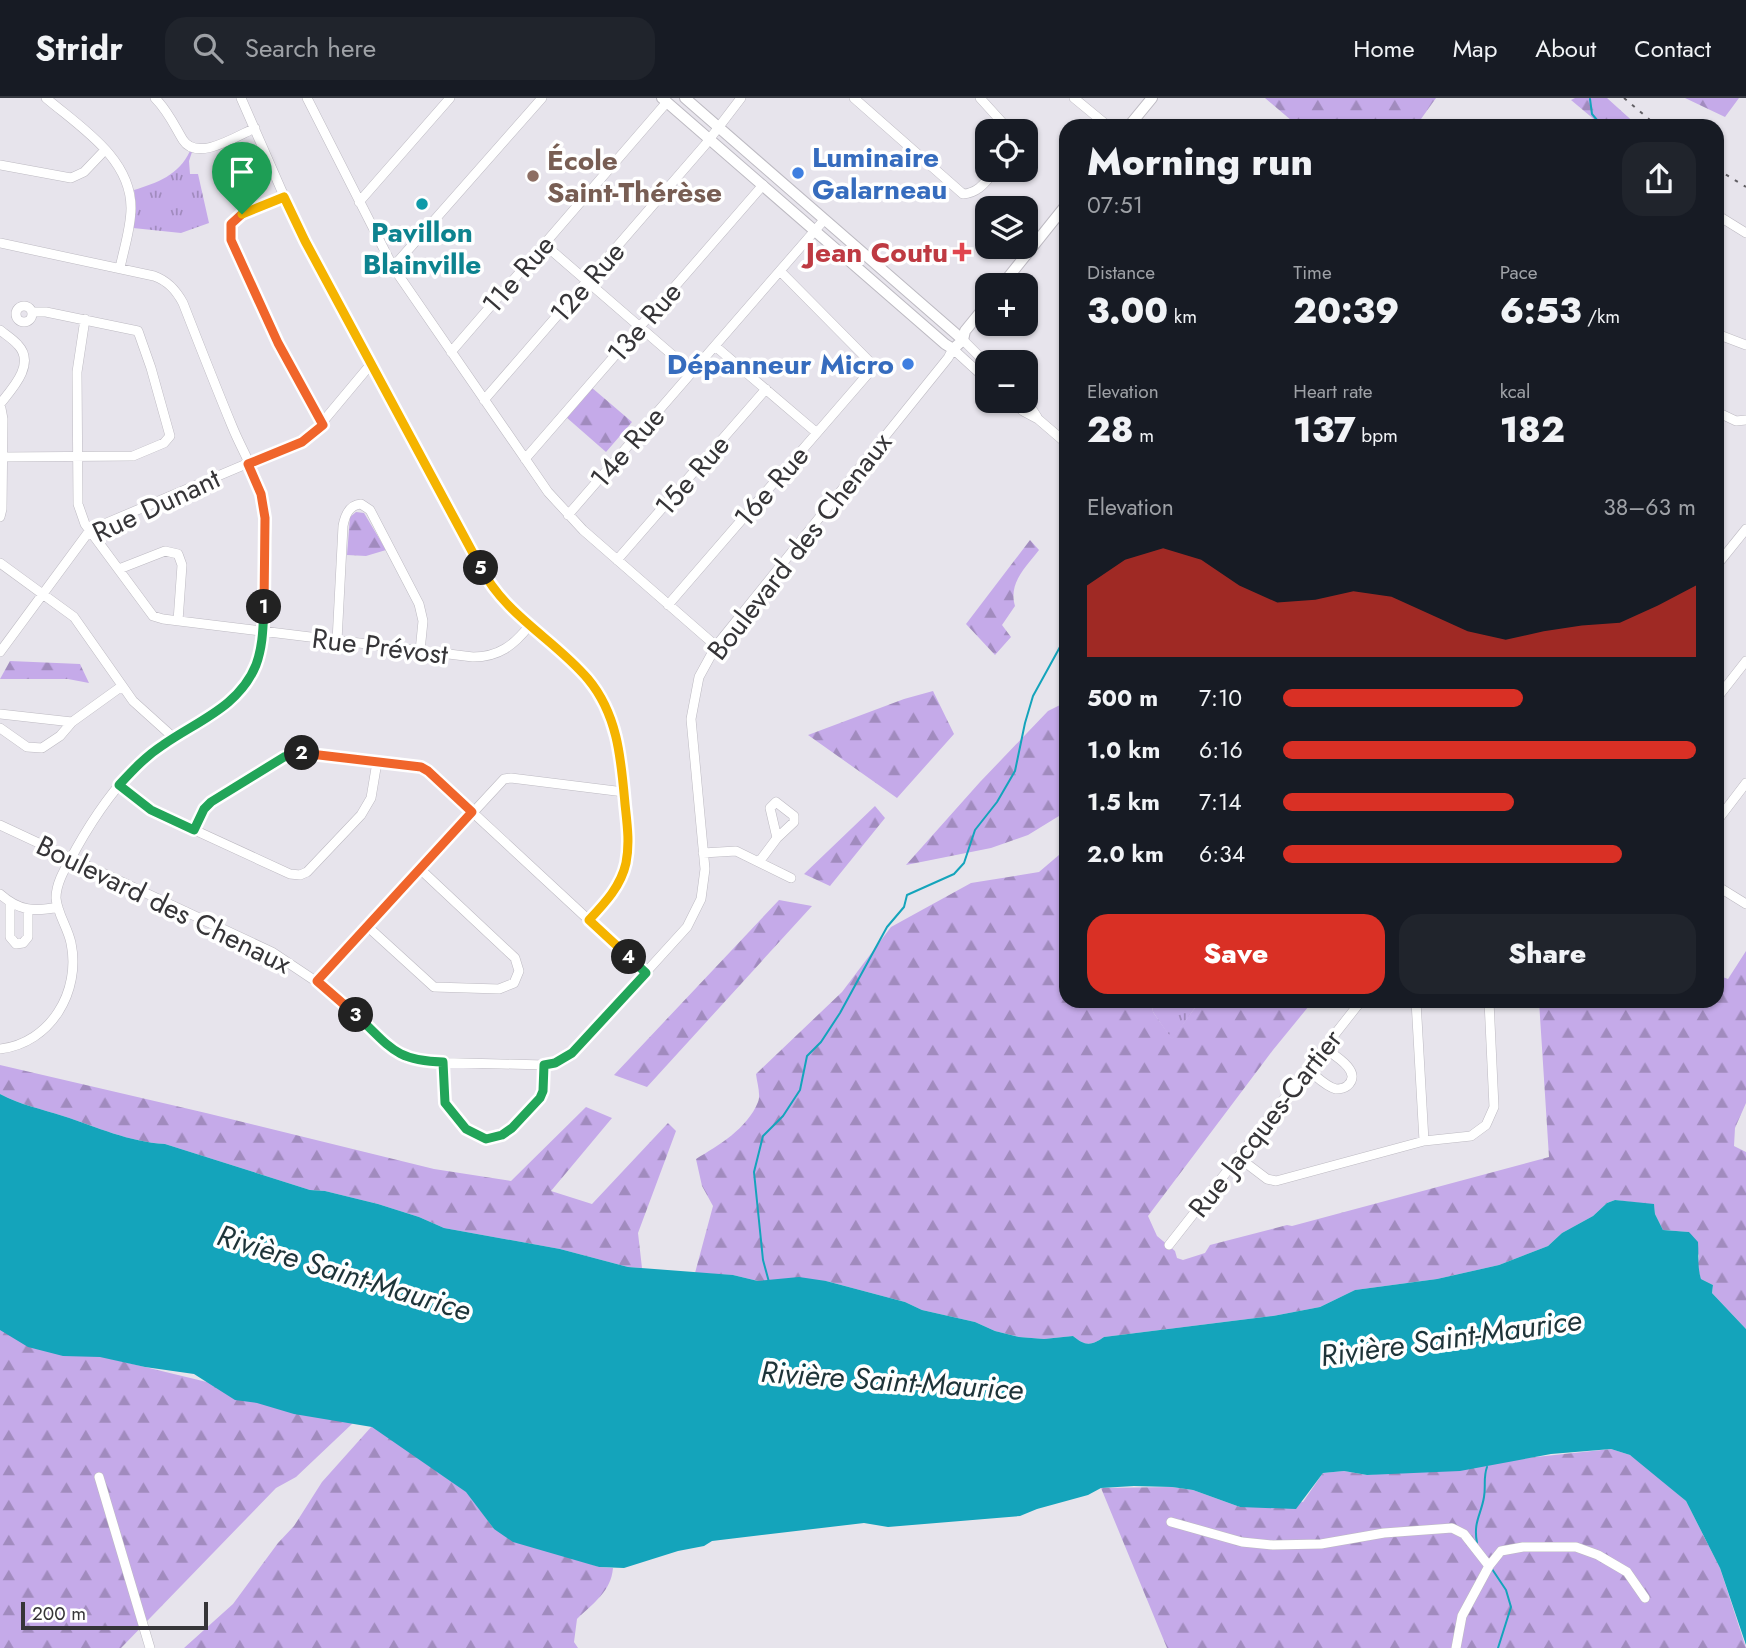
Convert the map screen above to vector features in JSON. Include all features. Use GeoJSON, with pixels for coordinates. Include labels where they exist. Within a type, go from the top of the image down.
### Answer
{"type":"FeatureCollection","features":[{"type":"Feature","properties":{"kind":"main road"},"geometry":{"type":"LineString","coordinates":[[685,98],[962,340]]}},
{"type":"Feature","properties":{"kind":"main road"},"geometry":{"type":"LineString","coordinates":[[1135,119],[1152,98]]}},
{"type":"Feature","properties":{"kind":"main road"},"geometry":{"type":"LineString","coordinates":[[664,100],[953,349]]}},
{"type":"Feature","properties":{"kind":"main road"},"geometry":{"type":"LineString","coordinates":[[1012,273],[1059,214]]}},
{"type":"Feature","properties":{"kind":"main road","name":"Boulevard des Chenaux"},"geometry":{"type":"LineString","coordinates":[[953,349],[975,318]]}},
{"type":"Feature","properties":{"kind":"street"},"geometry":{"type":"LineString","coordinates":[[46,98],[105,150],[123,172],[130,197],[129,224],[120,268]]}},
{"type":"Feature","properties":{"kind":"street"},"geometry":{"type":"LineString","coordinates":[[155,98],[170,116],[184,142],[195,150],[209,148],[255,128]]}},
{"type":"Feature","properties":{"kind":"street"},"geometry":{"type":"LineString","coordinates":[[241,98],[305,241],[489,581],[508,607],[585,676],[604,703],[617,736],[628,837],[626,863],[616,888],[589,920]]}},
{"type":"Feature","properties":{"kind":"street"},"geometry":{"type":"LineString","coordinates":[[307,98],[393,267],[552,497],[617,560],[716,646]]}},
{"type":"Feature","properties":{"kind":"street"},"geometry":{"type":"LineString","coordinates":[[359,202],[450,98]]}},
{"type":"Feature","properties":{"kind":"street"},"geometry":{"type":"LineString","coordinates":[[393,267],[541,98]]}},
{"type":"Feature","properties":{"kind":"street","name":"12e Rue"},"geometry":{"type":"LineString","coordinates":[[484,400],[709,139],[741,98]]}},
{"type":"Feature","properties":{"kind":"street"},"geometry":{"type":"LineString","coordinates":[[854,98],[963,194],[972,193],[985,182]]}},
{"type":"Feature","properties":{"kind":"street"},"geometry":{"type":"LineString","coordinates":[[980,98],[999,119]]}},
{"type":"Feature","properties":{"kind":"street"},"geometry":{"type":"LineString","coordinates":[[1074,98],[1100,119]]}},
{"type":"Feature","properties":{"kind":"street","name":"11e Rue"},"geometry":{"type":"LineString","coordinates":[[451,352],[664,100]]}},
{"type":"Feature","properties":{"kind":"street"},"geometry":{"type":"LineString","coordinates":[[0,165],[71,178],[84,173],[105,150]]}},
{"type":"Feature","properties":{"kind":"street","name":"13e Rue"},"geometry":{"type":"LineString","coordinates":[[525,458],[763,185]]}},
{"type":"Feature","properties":{"kind":"street"},"geometry":{"type":"LineString","coordinates":[[284,197],[236,218],[231,224],[229,234],[262,310],[323,425]]}},
{"type":"Feature","properties":{"kind":"street"},"geometry":{"type":"LineString","coordinates":[[1724,219],[1746,233]]}},
{"type":"Feature","properties":{"kind":"street","name":"14e Rue"},"geometry":{"type":"LineString","coordinates":[[568,515],[824,220]]}},
{"type":"Feature","properties":{"kind":"street"},"geometry":{"type":"LineString","coordinates":[[0,243],[159,277],[177,293],[261,494],[265,518],[263,632],[256,663],[241,691],[223,707],[145,759],[119,785],[94,818],[71,857],[58,889],[58,907],[70,938],[73,957],[72,977],[65,1002],[49,1024],[35,1036],[17,1045],[0,1049]]}},
{"type":"Feature","properties":{"kind":"street"},"geometry":{"type":"LineString","coordinates":[[544,244],[692,372]]}},
{"type":"Feature","properties":{"kind":"street","name":"16e Rue"},"geometry":{"type":"LineString","coordinates":[[668,605],[873,367],[780,271]]}},
{"type":"Feature","properties":{"kind":"street"},"geometry":{"type":"LineString","coordinates":[[3,457],[135,455],[164,443],[170,433],[140,332],[130,327],[45,311],[33,313]]}},
{"type":"Feature","properties":{"kind":"street","name":"Rue Prévost"},"geometry":{"type":"LineString","coordinates":[[85,319],[77,367],[78,504],[83,522],[151,614],[160,619],[465,657],[486,656],[511,645],[529,626]]}},
{"type":"Feature","properties":{"kind":"street"},"geometry":{"type":"LineString","coordinates":[[0,330],[18,345],[24,363],[20,378],[0,404],[3,457],[0,517]]}},
{"type":"Feature","properties":{"kind":"street"},"geometry":{"type":"LineString","coordinates":[[1724,337],[1746,345]]}},
{"type":"Feature","properties":{"kind":"street"},"geometry":{"type":"LineString","coordinates":[[962,340],[975,352]]}},
{"type":"Feature","properties":{"kind":"street"},"geometry":{"type":"LineString","coordinates":[[715,346],[817,433]]}},
{"type":"Feature","properties":{"kind":"street"},"geometry":{"type":"LineString","coordinates":[[953,349],[975,369]]}},
{"type":"Feature","properties":{"kind":"street","name":"Boulevard des Chenaux"},"geometry":{"type":"LineString","coordinates":[[0,825],[249,939],[279,956],[317,981],[400,1055],[414,1060],[443,1062],[555,1063],[572,1053],[679,938],[694,917],[703,889],[703,853],[691,716],[699,677],[716,646],[953,349]]}},
{"type":"Feature","properties":{"kind":"street","name":"Rue Dunant"},"geometry":{"type":"LineString","coordinates":[[0,652],[90,530],[302,442],[323,425],[371,364]]}},
{"type":"Feature","properties":{"kind":"street","name":"15e Rue"},"geometry":{"type":"LineString","coordinates":[[617,560],[766,389]]}},
{"type":"Feature","properties":{"kind":"street"},"geometry":{"type":"LineString","coordinates":[[1027,413],[1059,437]]}},
{"type":"Feature","properties":{"kind":"street"},"geometry":{"type":"LineString","coordinates":[[1034,413],[1038,419]]}},
{"type":"Feature","properties":{"kind":"street"},"geometry":{"type":"LineString","coordinates":[[1724,416],[1735,422],[1746,420]]}},
{"type":"Feature","properties":{"kind":"street"},"geometry":{"type":"LineString","coordinates":[[337,641],[343,526],[347,513],[354,505],[361,504],[370,510],[419,604],[423,621],[420,651]]}},
{"type":"Feature","properties":{"kind":"street"},"geometry":{"type":"LineString","coordinates":[[1724,556],[1746,529]]}},
{"type":"Feature","properties":{"kind":"street"},"geometry":{"type":"LineString","coordinates":[[119,569],[166,551],[178,554],[182,565],[178,621]]}},
{"type":"Feature","properties":{"kind":"street"},"geometry":{"type":"LineString","coordinates":[[0,563],[76,619],[122,687],[144,713],[174,738]]}},
{"type":"Feature","properties":{"kind":"street"},"geometry":{"type":"LineString","coordinates":[[1724,689],[1746,661]]}},
{"type":"Feature","properties":{"kind":"street"},"geometry":{"type":"LineString","coordinates":[[0,728],[27,747],[38,748],[60,736],[72,722],[122,687]]}},
{"type":"Feature","properties":{"kind":"street"},"geometry":{"type":"LineString","coordinates":[[0,714],[72,722]]}},
{"type":"Feature","properties":{"kind":"street"},"geometry":{"type":"LineString","coordinates":[[194,830],[209,804],[288,756],[309,753],[425,769],[646,973]]}},
{"type":"Feature","properties":{"kind":"street"},"geometry":{"type":"LineString","coordinates":[[119,785],[151,810],[290,874],[303,874],[365,810],[373,792],[377,762]]}},
{"type":"Feature","properties":{"kind":"street"},"geometry":{"type":"LineString","coordinates":[[317,981],[506,778],[624,792]]}},
{"type":"Feature","properties":{"kind":"street"},"geometry":{"type":"LineString","coordinates":[[1724,812],[1746,783]]}},
{"type":"Feature","properties":{"kind":"street"},"geometry":{"type":"LineString","coordinates":[[759,862],[777,838]]}},
{"type":"Feature","properties":{"kind":"street"},"geometry":{"type":"LineString","coordinates":[[703,853],[734,850],[791,878]]}},
{"type":"Feature","properties":{"kind":"street"},"geometry":{"type":"LineString","coordinates":[[367,926],[434,986],[499,989],[514,983],[519,971],[515,958],[420,869]]}},
{"type":"Feature","properties":{"kind":"street"},"geometry":{"type":"LineString","coordinates":[[1724,890],[1746,904]]}},
{"type":"Feature","properties":{"kind":"street"},"geometry":{"type":"LineString","coordinates":[[0,894],[10,903],[28,911],[58,907]]}},
{"type":"Feature","properties":{"kind":"street"},"geometry":{"type":"LineString","coordinates":[[10,903],[11,938],[16,944],[23,943],[27,938],[28,911]]}},
{"type":"Feature","properties":{"kind":"street","name":"Rue Jacques-Cartier"},"geometry":{"type":"LineString","coordinates":[[1168,1245],[1355,1008]]}},
{"type":"Feature","properties":{"kind":"street"},"geometry":{"type":"LineString","coordinates":[[1416,1008],[1424,1141]]}},
{"type":"Feature","properties":{"kind":"street"},"geometry":{"type":"LineString","coordinates":[[1238,1157],[1268,1179],[1278,1180],[1424,1141],[1471,1136],[1480,1131],[1490,1118],[1494,1096],[1489,1008]]}},
{"type":"Feature","properties":{"kind":"street"},"geometry":{"type":"LineString","coordinates":[[1307,1069],[1334,1088],[1341,1089],[1349,1084],[1352,1076],[1349,1068],[1324,1048]]}},
{"type":"Feature","properties":{"kind":"street"},"geometry":{"type":"LineString","coordinates":[[443,1062],[445,1103],[466,1129],[486,1139],[502,1135],[512,1128],[540,1098],[543,1091],[544,1065]]}},
{"type":"Feature","properties":{"kind":"street"},"geometry":{"type":"LineString","coordinates":[[99,1477],[150,1648]]}},
{"type":"Feature","properties":{"kind":"street"},"geometry":{"type":"LineString","coordinates":[[1171,1522],[1242,1542],[1273,1545],[1321,1544],[1384,1533],[1452,1528],[1464,1534],[1489,1566]]}},
{"type":"Feature","properties":{"kind":"street"},"geometry":{"type":"LineString","coordinates":[[1456,1648],[1462,1616],[1489,1566],[1501,1551],[1523,1547],[1576,1547],[1598,1555],[1626,1572],[1645,1598]]}},
{"type":"Feature","properties":{"kind":"green space"},"geometry":{"type":"Polygon","coordinates":[[[1265,98],[1436,98],[1421,119],[1290,119],[1265,98]]]}},
{"type":"Feature","properties":{"kind":"green space"},"geometry":{"type":"Polygon","coordinates":[[[1607,98],[1630,119],[1594,119],[1571,100],[1607,98]]]}},
{"type":"Feature","properties":{"kind":"green space"},"geometry":{"type":"Polygon","coordinates":[[[1685,98],[1739,98],[1725,117],[1685,98]]]}},
{"type":"Feature","properties":{"kind":"green space"},"geometry":{"type":"Polygon","coordinates":[[[190,151],[190,174],[198,174],[209,223],[181,233],[133,228],[136,207],[134,190],[174,172],[190,151]]]}},
{"type":"Feature","properties":{"kind":"green space"},"geometry":{"type":"Polygon","coordinates":[[[591,387],[632,422],[606,452],[566,417],[591,387]]]}},
{"type":"Feature","properties":{"kind":"green space"},"geometry":{"type":"Polygon","coordinates":[[[356,512],[364,513],[386,550],[366,556],[347,555],[350,517],[356,512]]]}},
{"type":"Feature","properties":{"kind":"green space"},"geometry":{"type":"Polygon","coordinates":[[[1030,540],[1039,550],[1016,583],[1013,598],[1015,606],[1002,625],[1011,637],[995,655],[966,624],[1030,540]]]}},
{"type":"Feature","properties":{"kind":"green space"},"geometry":{"type":"Polygon","coordinates":[[[10,661],[80,664],[89,683],[68,679],[0,679],[10,661]]]}},
{"type":"Feature","properties":{"kind":"green space"},"geometry":{"type":"Polygon","coordinates":[[[933,691],[954,734],[897,798],[808,735],[904,699],[933,691]]]}},
{"type":"Feature","properties":{"kind":"green space"},"geometry":{"type":"Polygon","coordinates":[[[1059,706],[1059,816],[1028,835],[991,848],[906,865],[980,782],[1048,711],[1059,706]]]}},
{"type":"Feature","properties":{"kind":"green space"},"geometry":{"type":"Polygon","coordinates":[[[875,806],[885,818],[830,886],[804,874],[875,806]]]}},
{"type":"Feature","properties":{"kind":"green space"},"geometry":{"type":"Polygon","coordinates":[[[1059,855],[1059,1008],[1153,1008],[1172,1039],[1195,1008],[1307,1008],[1148,1216],[1157,1236],[1175,1251],[1177,1258],[1183,1260],[1205,1253],[1210,1245],[1287,1225],[1292,1226],[1549,1157],[1539,1008],[1724,1008],[1724,978],[1728,979],[1746,951],[1746,1103],[1735,1128],[1734,1146],[1746,1152],[1746,1329],[1712,1293],[1713,1285],[1701,1279],[1697,1266],[1699,1256],[1689,1232],[1663,1230],[1655,1214],[1654,1205],[1615,1200],[1562,1233],[1548,1246],[1499,1265],[1437,1279],[1355,1290],[1320,1307],[1273,1316],[1104,1337],[1088,1344],[1073,1336],[1044,1339],[1019,1337],[975,1322],[922,1310],[905,1302],[826,1281],[758,1281],[733,1275],[695,1273],[713,1206],[702,1186],[696,1159],[732,1135],[753,1112],[759,1096],[756,1074],[842,992],[891,927],[971,883],[1039,872],[1059,855]]]}},
{"type":"Feature","properties":{"kind":"green space"},"geometry":{"type":"Polygon","coordinates":[[[779,900],[812,906],[647,1087],[614,1075],[779,900]]]}},
{"type":"Feature","properties":{"kind":"green space"},"geometry":{"type":"Polygon","coordinates":[[[1153,1008],[1195,1008],[1172,1040],[1153,1008]]]}},
{"type":"Feature","properties":{"kind":"green space"},"geometry":{"type":"Polygon","coordinates":[[[0,1065],[434,1169],[511,1181],[586,1107],[612,1118],[551,1191],[592,1204],[668,1123],[676,1131],[638,1233],[642,1268],[628,1267],[560,1249],[444,1228],[378,1204],[310,1190],[165,1144],[113,1133],[0,1094],[0,1065]]]}},
{"type":"Feature","properties":{"kind":"green space"},"geometry":{"type":"Polygon","coordinates":[[[0,1319],[75,1350],[248,1392],[353,1423],[296,1477],[276,1488],[121,1648],[0,1648],[0,1319]]]}},
{"type":"Feature","properties":{"kind":"green space"},"geometry":{"type":"Polygon","coordinates":[[[372,1426],[467,1492],[494,1529],[599,1567],[613,1568],[605,1590],[577,1619],[574,1642],[578,1648],[184,1648],[233,1604],[278,1543],[294,1526],[322,1482],[372,1426]]]}},
{"type":"Feature","properties":{"kind":"green space"},"geometry":{"type":"Polygon","coordinates":[[[1611,1449],[1630,1455],[1642,1463],[1686,1501],[1720,1568],[1746,1648],[1167,1648],[1101,1488],[1172,1487],[1193,1490],[1240,1507],[1303,1502],[1323,1473],[1344,1471],[1367,1475],[1611,1449]]]}},
{"type":"Feature","properties":{"kind":"water","name":"Rivière Saint-Maurice"},"geometry":{"type":"Polygon","coordinates":[[[0,1094],[113,1133],[165,1144],[310,1190],[378,1204],[444,1228],[560,1249],[628,1267],[733,1275],[758,1281],[799,1277],[826,1281],[905,1302],[922,1310],[975,1322],[1019,1337],[1044,1339],[1073,1336],[1088,1344],[1104,1337],[1273,1316],[1320,1307],[1355,1290],[1437,1279],[1499,1265],[1548,1246],[1562,1233],[1593,1216],[1607,1203],[1615,1200],[1654,1204],[1655,1214],[1663,1230],[1689,1232],[1698,1242],[1701,1279],[1713,1285],[1712,1293],[1746,1329],[1746,1645],[1720,1568],[1686,1501],[1630,1455],[1611,1449],[1551,1454],[1460,1471],[1367,1475],[1344,1471],[1323,1473],[1296,1509],[1240,1507],[1193,1490],[1172,1487],[1101,1488],[1088,1495],[1020,1516],[888,1527],[864,1523],[712,1541],[704,1546],[624,1568],[599,1567],[513,1542],[494,1529],[466,1492],[372,1427],[294,1414],[257,1403],[235,1400],[194,1374],[100,1357],[63,1356],[28,1347],[0,1330],[0,1094]]]}},
{"type":"Feature","properties":{"kind":"waterway"},"geometry":{"type":"LineString","coordinates":[[1590,99],[1592,114],[1596,119]]}},
{"type":"Feature","properties":{"kind":"waterway"},"geometry":{"type":"LineString","coordinates":[[769,1282],[763,1260],[754,1172],[763,1136],[783,1116],[800,1090],[807,1056],[821,1042],[840,1013],[887,927],[904,907],[907,895],[954,874],[964,863],[975,830],[997,802],[1015,771],[1033,696],[1059,649]]}},
{"type":"Feature","properties":{"kind":"waterway"},"geometry":{"type":"LineString","coordinates":[[1477,1543],[1477,1524],[1484,1497],[1487,1467]]}},
{"type":"Feature","properties":{"kind":"waterway"},"geometry":{"type":"LineString","coordinates":[[1492,1569],[1506,1590],[1511,1607],[1498,1648]]}},
{"type":"Feature","properties":{"kind":"railway"},"geometry":{"type":"LineString","coordinates":[[1624,98],[1649,119]]}},
{"type":"Feature","properties":{"kind":"railway"},"geometry":{"type":"LineString","coordinates":[[1724,173],[1746,187]]}},
{"type":"Feature","properties":{"kind":"place","name":"Luminaire Galarneau"},"geometry":{"type":"Point","coordinates":[798,173]}},
{"type":"Feature","properties":{"kind":"place","name":"École Saint-Thérèse"},"geometry":{"type":"Point","coordinates":[533,176]}},
{"type":"Feature","properties":{"kind":"place","name":"Pavillon Blainville"},"geometry":{"type":"Point","coordinates":[422,204]}},
{"type":"Feature","properties":{"kind":"place","name":"Jean Coutu"},"geometry":{"type":"Point","coordinates":[962,252]}},
{"type":"Feature","properties":{"kind":"place","name":"Dépanneur Micro"},"geometry":{"type":"Point","coordinates":[908,364]}},
{"type":"Feature","properties":{"kind":"route"},"geometry":{"type":"LineString","coordinates":[[284,197],[305,241],[489,581],[508,607],[585,676],[604,703],[617,736],[628,837],[626,863],[616,888],[589,920],[646,973],[572,1053],[555,1063],[544,1065],[543,1091],[540,1098],[516,1125],[502,1135],[492,1138],[479,1137],[469,1131],[445,1103],[443,1062],[426,1062],[400,1055],[317,981],[472,812],[421,767],[309,753],[284,757],[211,802],[204,809],[194,830],[151,810],[119,785],[152,752],[230,702],[241,691],[252,673],[262,642],[266,537],[262,499],[248,464],[302,442],[323,425],[278,343],[231,240],[231,224],[242,214],[284,197]]}}]}
